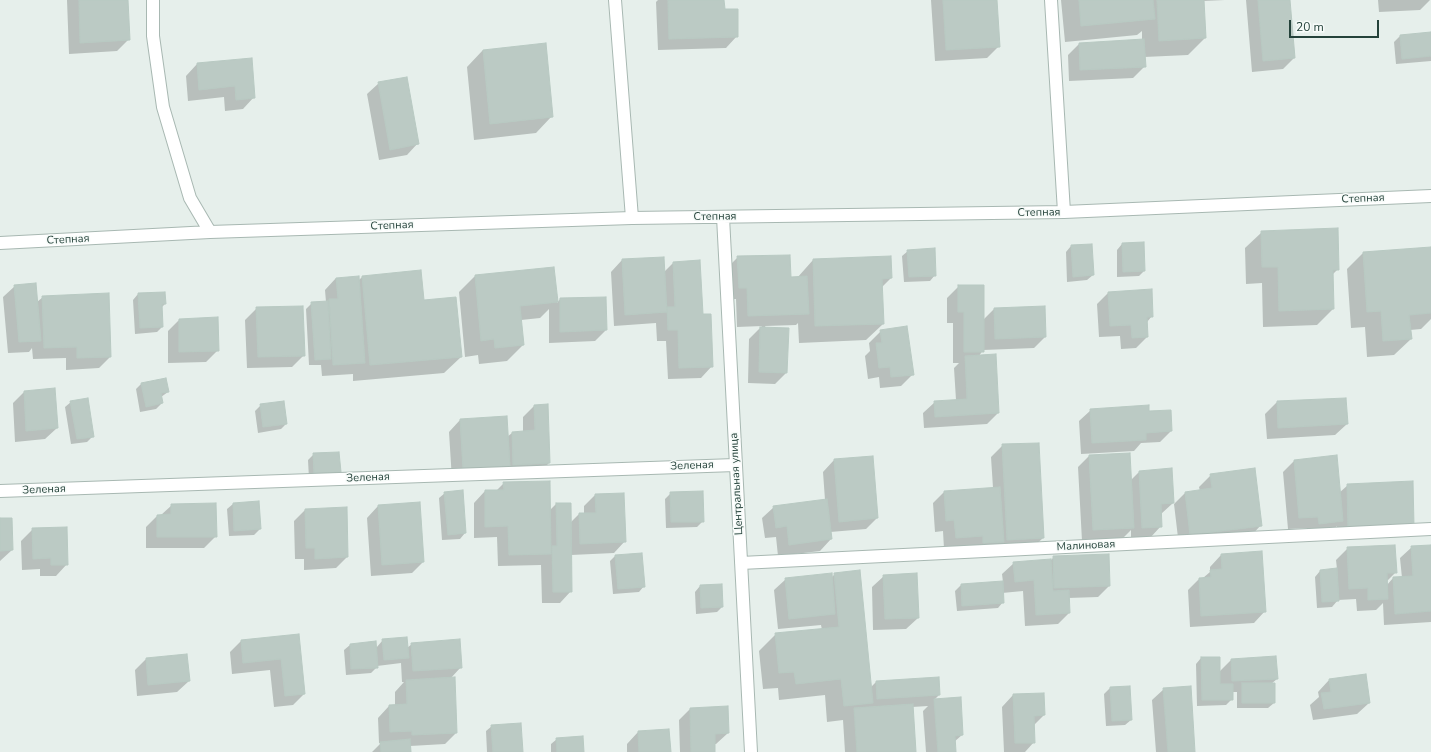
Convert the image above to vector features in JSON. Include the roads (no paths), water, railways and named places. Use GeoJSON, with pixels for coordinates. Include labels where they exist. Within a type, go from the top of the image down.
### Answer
{"type":"FeatureCollection","features":[{"type":"Feature","properties":{"kind":"street"},"geometry":{"type":"LineString","coordinates":[[153,0],[153,36],[163,107],[190,198],[210,232]]}},
{"type":"Feature","properties":{"kind":"street"},"geometry":{"type":"LineString","coordinates":[[615,0],[632,218]]}},
{"type":"Feature","properties":{"kind":"street"},"geometry":{"type":"LineString","coordinates":[[1051,0],[1064,212]]}},
{"type":"Feature","properties":{"kind":"street","name":"Степная"},"geometry":{"type":"LineString","coordinates":[[0,243],[210,232],[632,218],[1064,212],[1431,196]]}},
{"type":"Feature","properties":{"kind":"street","name":"Центральная улица"},"geometry":{"type":"LineString","coordinates":[[723,217],[751,752]]}},
{"type":"Feature","properties":{"kind":"street","name":"Зеленая"},"geometry":{"type":"LineString","coordinates":[[0,491],[736,465]]}},
{"type":"Feature","properties":{"kind":"street","name":"Малиновая"},"geometry":{"type":"LineString","coordinates":[[741,563],[1431,528]]}}]}
